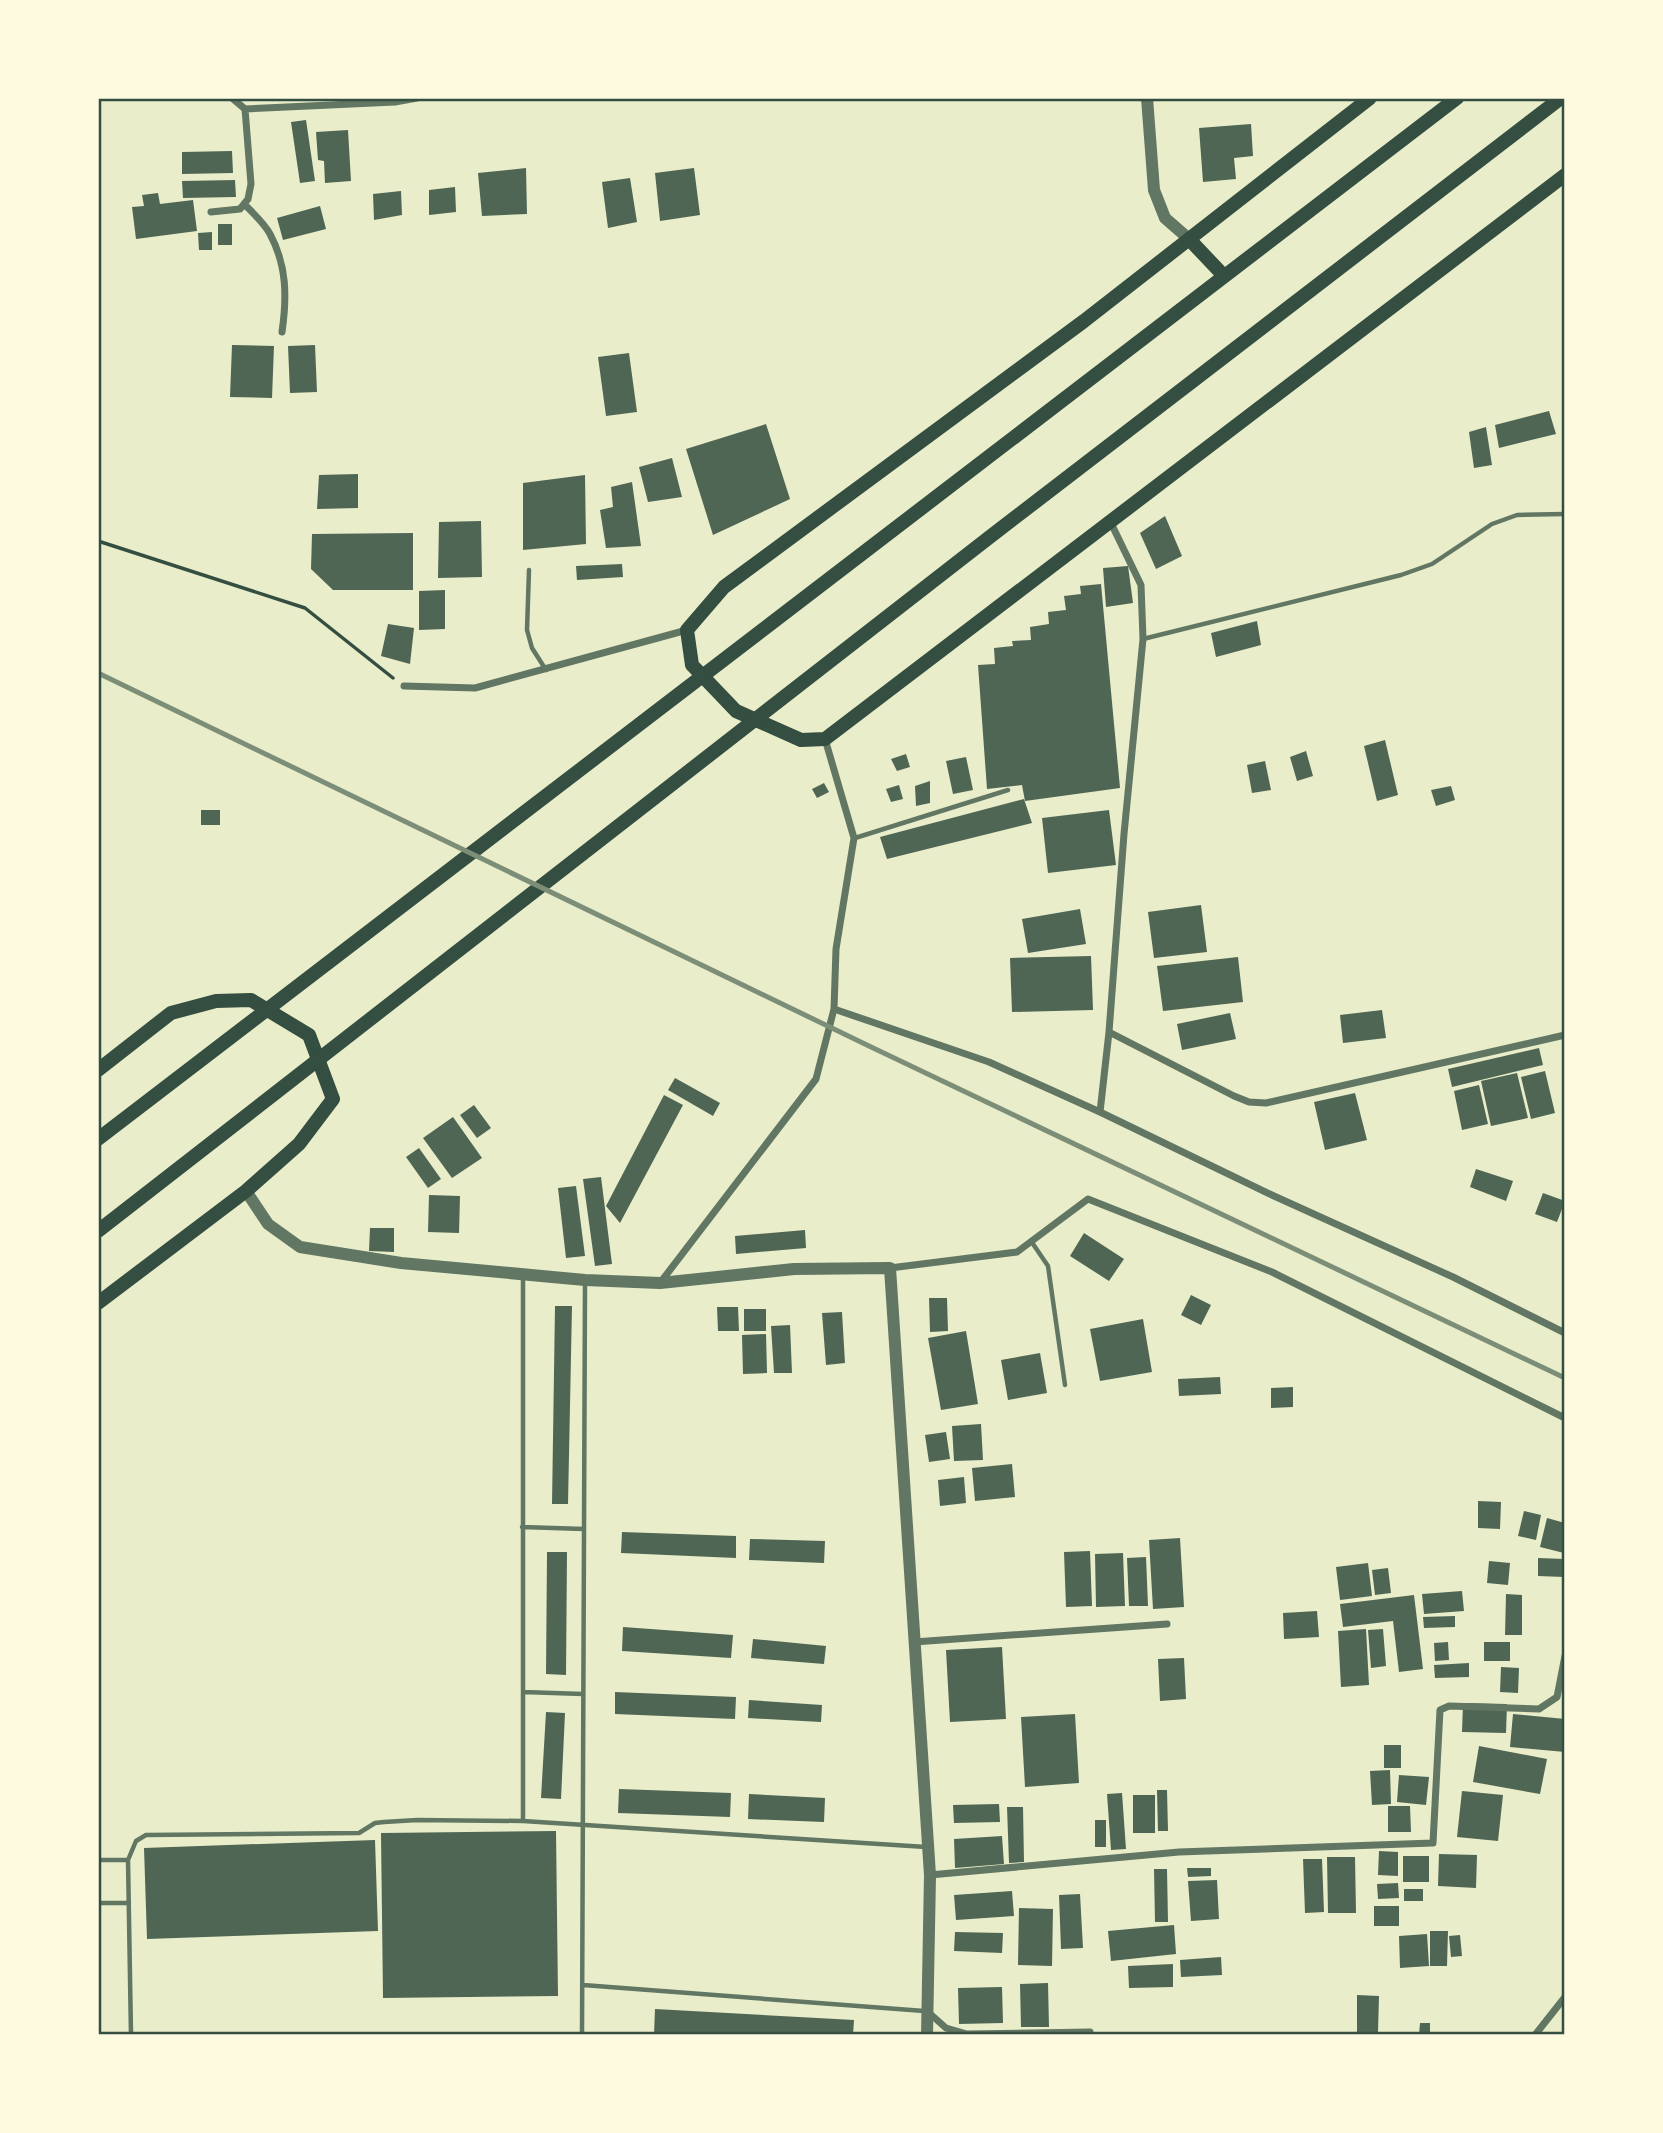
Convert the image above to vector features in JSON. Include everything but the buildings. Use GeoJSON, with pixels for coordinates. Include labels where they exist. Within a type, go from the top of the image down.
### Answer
{"type":"FeatureCollection","features":[{"type":"Feature","properties":{"kind":"main road"},"geometry":{"type":"LineString","coordinates":[[1370,98],[1084,321],[724,587],[687,631],[692,665],[736,711],[801,740],[825,739],[1565,175]]}},
{"type":"Feature","properties":{"kind":"main road"},"geometry":{"type":"LineString","coordinates":[[98,1139],[1457,98]]}},
{"type":"Feature","properties":{"kind":"main road"},"geometry":{"type":"LineString","coordinates":[[98,1231],[991,536],[1561,98]]}},
{"type":"Feature","properties":{"kind":"main road"},"geometry":{"type":"LineString","coordinates":[[1189,239],[1224,276]]}},
{"type":"Feature","properties":{"kind":"main road"},"geometry":{"type":"LineString","coordinates":[[98,1070],[171,1013],[216,1001],[251,1000],[309,1035],[333,1099],[299,1144],[246,1191],[98,1303]]}},
{"type":"Feature","properties":{"kind":"street"},"geometry":{"type":"LineString","coordinates":[[232,98],[245,109],[395,102],[417,98]]}},
{"type":"Feature","properties":{"kind":"street"},"geometry":{"type":"LineString","coordinates":[[1147,98],[1154,190],[1165,218],[1189,239]]}},
{"type":"Feature","properties":{"kind":"street"},"geometry":{"type":"LineString","coordinates":[[211,212],[240,209],[248,199],[251,184],[245,109]]}},
{"type":"Feature","properties":{"kind":"street"},"geometry":{"type":"LineString","coordinates":[[244,204],[269,232],[285,276],[286,302],[282,332]]}},
{"type":"Feature","properties":{"kind":"street"},"geometry":{"type":"LineString","coordinates":[[1100,1112],[1143,639],[1141,584],[1110,520]]}},
{"type":"Feature","properties":{"kind":"street"},"geometry":{"type":"LineString","coordinates":[[404,686],[475,688],[687,631]]}},
{"type":"Feature","properties":{"kind":"street"},"geometry":{"type":"LineString","coordinates":[[660,1283],[816,1079],[834,1009],[836,949],[854,838],[825,739]]}},
{"type":"Feature","properties":{"kind":"street"},"geometry":{"type":"LineString","coordinates":[[834,1009],[989,1062],[1453,1277],[1565,1334]]}},
{"type":"Feature","properties":{"kind":"street"},"geometry":{"type":"LineString","coordinates":[[1108,1032],[1234,1096],[1249,1102],[1266,1103],[1565,1035]]}},
{"type":"Feature","properties":{"kind":"street"},"geometry":{"type":"LineString","coordinates":[[246,1191],[268,1224],[300,1247],[401,1263],[585,1280],[660,1283],[794,1269],[890,1268],[1017,1252],[1088,1199],[1272,1272],[1565,1419]]}},
{"type":"Feature","properties":{"kind":"street"},"geometry":{"type":"LineString","coordinates":[[890,1268],[930,1875],[927,2035]]}},
{"type":"Feature","properties":{"kind":"street"},"geometry":{"type":"LineString","coordinates":[[913,1642],[1167,1624]]}},
{"type":"Feature","properties":{"kind":"street"},"geometry":{"type":"LineString","coordinates":[[930,1875],[1179,1853],[1433,1843],[1440,1710],[1449,1706],[1539,1709],[1557,1697],[1565,1656]]}},
{"type":"Feature","properties":{"kind":"street"},"geometry":{"type":"LineString","coordinates":[[1535,2035],[1565,1997]]}},
{"type":"Feature","properties":{"kind":"street"},"geometry":{"type":"LineString","coordinates":[[928,2012],[946,2028],[967,2034],[1090,2032]]}},
{"type":"Feature","properties":{"kind":"lane"},"geometry":{"type":"LineString","coordinates":[[1143,639],[1401,575],[1432,564],[1492,524],[1517,515],[1565,514]]}},
{"type":"Feature","properties":{"kind":"lane"},"geometry":{"type":"LineString","coordinates":[[528,570],[527,630],[532,648],[547,670]]}},
{"type":"Feature","properties":{"kind":"lane"},"geometry":{"type":"LineString","coordinates":[[854,838],[1008,790]]}},
{"type":"Feature","properties":{"kind":"lane"},"geometry":{"type":"LineString","coordinates":[[1031,1241],[1048,1266],[1065,1385]]}},
{"type":"Feature","properties":{"kind":"lane"},"geometry":{"type":"LineString","coordinates":[[523,1274],[523,1821]]}},
{"type":"Feature","properties":{"kind":"lane"},"geometry":{"type":"LineString","coordinates":[[582,2035],[585,1280]]}},
{"type":"Feature","properties":{"kind":"lane"},"geometry":{"type":"LineString","coordinates":[[522,1527],[583,1528]]}},
{"type":"Feature","properties":{"kind":"lane"},"geometry":{"type":"LineString","coordinates":[[523,1692],[583,1694]]}},
{"type":"Feature","properties":{"kind":"lane"},"geometry":{"type":"LineString","coordinates":[[131,2035],[128,1860],[136,1841],[146,1835],[359,1833],[383,1822],[523,1821],[928,1847]]}},
{"type":"Feature","properties":{"kind":"lane"},"geometry":{"type":"LineString","coordinates":[[98,1860],[128,1860]]}},
{"type":"Feature","properties":{"kind":"lane"},"geometry":{"type":"LineString","coordinates":[[98,1903],[129,1903]]}},
{"type":"Feature","properties":{"kind":"lane"},"geometry":{"type":"LineString","coordinates":[[583,1985],[928,2012]]}},
{"type":"Feature","properties":{"kind":"path"},"geometry":{"type":"LineString","coordinates":[[98,541],[305,608],[404,686]]}},
{"type":"Feature","properties":{"kind":"railway"},"geometry":{"type":"LineString","coordinates":[[98,673],[869,1046],[1565,1378]]}}]}
